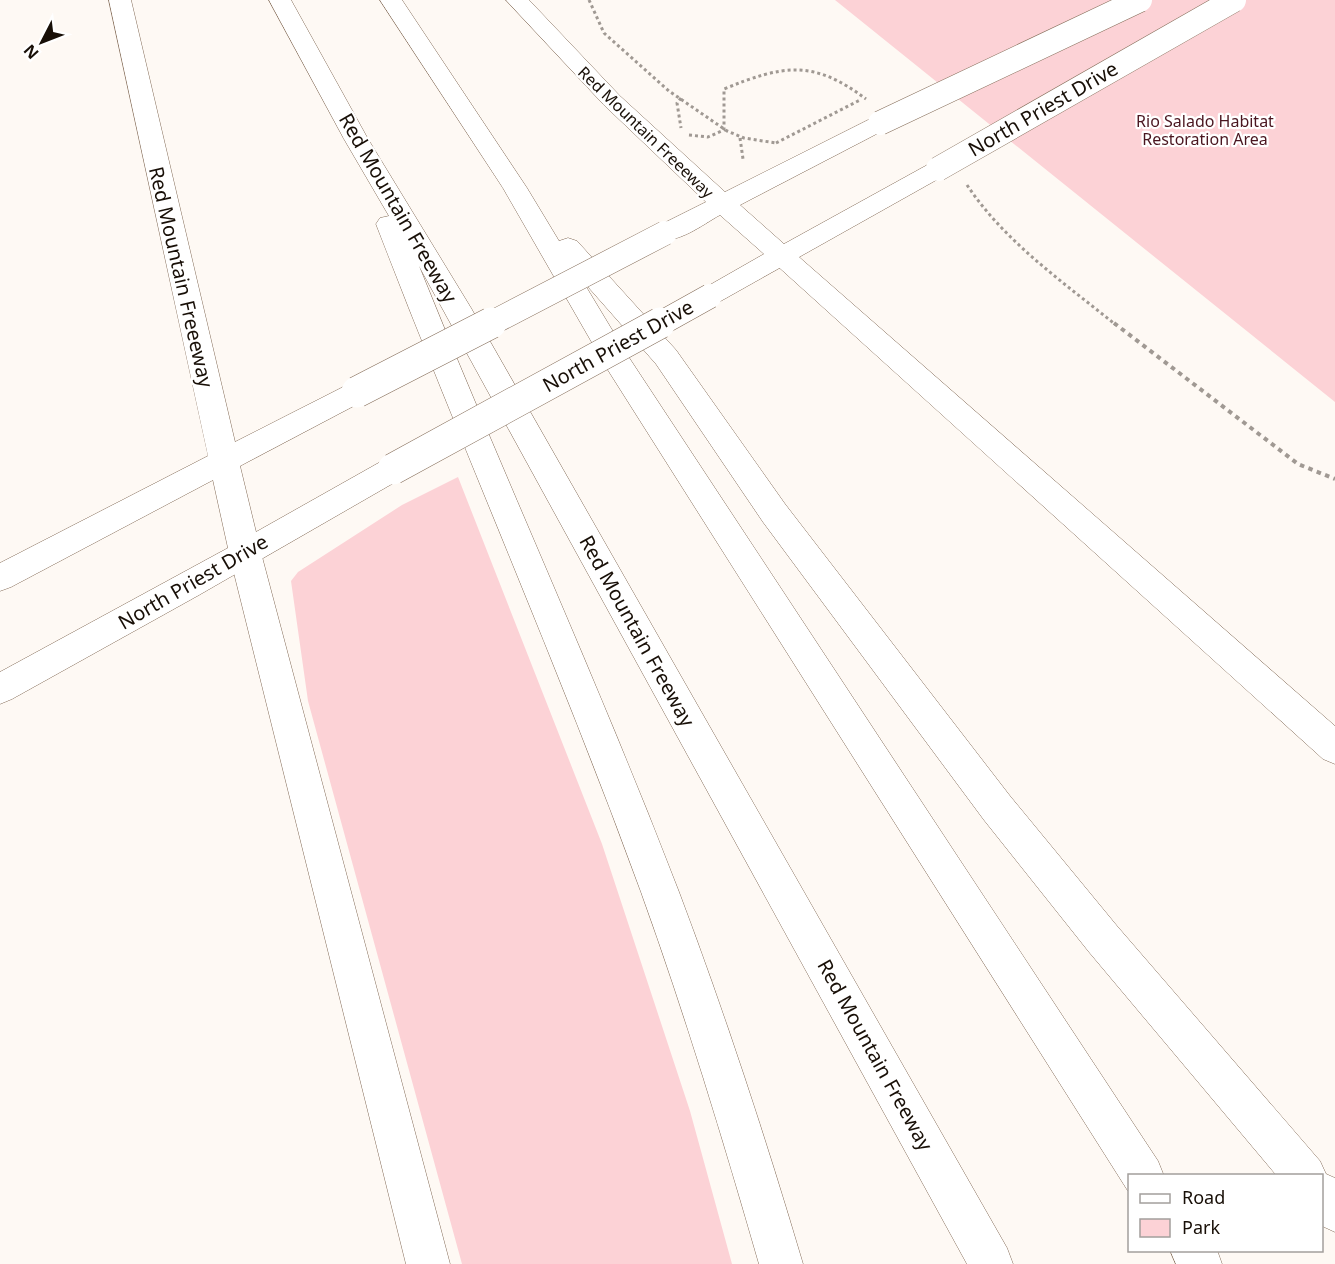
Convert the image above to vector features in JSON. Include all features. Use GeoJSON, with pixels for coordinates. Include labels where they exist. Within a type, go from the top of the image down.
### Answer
{"type":"FeatureCollection","features":[{"type":"Feature","properties":{"kind":"main road","name":"Red Mountain Freeeway"},"geometry":{"type":"LineString","coordinates":[[120,0],[244,553],[428,1264]]}},
{"type":"Feature","properties":{"kind":"main road","name":"Red Mountain Freeway"},"geometry":{"type":"LineString","coordinates":[[280,0],[356,139],[457,308],[991,1264]]}},
{"type":"Feature","properties":{"kind":"main road"},"geometry":{"type":"LineString","coordinates":[[391,0],[515,188],[616,360],[1142,1174]]}},
{"type":"Feature","properties":{"kind":"main road","name":"Red Mountain Freeeway"},"geometry":{"type":"LineString","coordinates":[[517,0],[580,69],[722,204],[1335,748]]}},
{"type":"Feature","properties":{"kind":"main road"},"geometry":{"type":"LineString","coordinates":[[0,578],[880,123],[1140,0]]}},
{"type":"Feature","properties":{"kind":"main road","name":"North Priest Drive"},"geometry":{"type":"LineString","coordinates":[[0,688],[782,256],[1234,0]]}},
{"type":"Feature","properties":{"kind":"main road"},"geometry":{"type":"LineString","coordinates":[[356,139],[426,321],[501,498],[647,858],[700,1002],[781,1264]]}},
{"type":"Feature","properties":{"kind":"main road"},"geometry":{"type":"LineString","coordinates":[[515,188],[666,357],[774,513],[997,808],[1111,948],[1303,1174]]}},
{"type":"Feature","properties":{"kind":"main road"},"geometry":{"type":"LineString","coordinates":[[1323,1195],[1335,1210]]}},
{"type":"Feature","properties":{"kind":"path"},"geometry":{"type":"LineString","coordinates":[[589,0],[596,20],[604,32],[621,50],[681,98],[724,130],[740,138],[776,143]]}},
{"type":"Feature","properties":{"kind":"path"},"geometry":{"type":"LineString","coordinates":[[681,98],[677,103],[682,130],[698,137],[708,137],[724,130]]}},
{"type":"Feature","properties":{"kind":"path"},"geometry":{"type":"LineString","coordinates":[[740,138],[743,159]]}},
{"type":"Feature","properties":{"kind":"path"},"geometry":{"type":"LineString","coordinates":[[1068,286],[1164,363],[1298,464],[1335,479]]}},
{"type":"Feature","properties":{"kind":"green space","name":"Rio Salado Habitat Restoration Area"},"geometry":{"type":"Polygon","coordinates":[[[835,0],[1335,0],[1335,402],[835,0]]]}},
{"type":"Feature","properties":{"kind":"green space"},"geometry":{"type":"Polygon","coordinates":[[[458,477],[602,844],[690,1111],[732,1264],[462,1264],[308,701],[291,581],[298,572],[402,505],[458,477]]]}}]}
